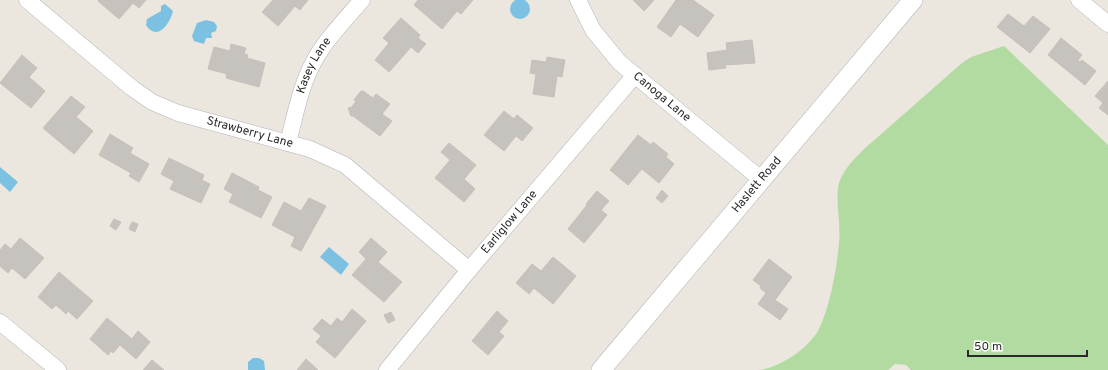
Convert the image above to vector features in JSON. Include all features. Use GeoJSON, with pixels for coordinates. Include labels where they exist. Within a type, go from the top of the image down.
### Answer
{"type":"FeatureCollection","features":[{"type":"Feature","properties":{"kind":"street","name":"Kasey Lane"},"geometry":{"type":"LineString","coordinates":[[288,143],[304,84],[312,64],[325,44],[362,0]]}},
{"type":"Feature","properties":{"kind":"street","name":"Canoga Lane"},"geometry":{"type":"LineString","coordinates":[[578,0],[593,30],[606,47],[635,75],[762,180]]}},
{"type":"Feature","properties":{"kind":"street","name":"Haslett Road"},"geometry":{"type":"LineString","coordinates":[[601,370],[912,0]]}},
{"type":"Feature","properties":{"kind":"street"},"geometry":{"type":"LineString","coordinates":[[1079,0],[1108,24]]}},
{"type":"Feature","properties":{"kind":"street","name":"Strawberry Lane"},"geometry":{"type":"LineString","coordinates":[[36,3],[132,88],[152,102],[178,113],[322,153],[351,168],[469,270]]}},
{"type":"Feature","properties":{"kind":"street","name":"Earliglow Lane"},"geometry":{"type":"LineString","coordinates":[[387,370],[469,270],[635,75]]}},
{"type":"Feature","properties":{"kind":"street"},"geometry":{"type":"LineString","coordinates":[[0,322],[58,370]]}},
{"type":"Feature","properties":{"kind":"green space"},"geometry":{"type":"Polygon","coordinates":[[[1004,46],[1108,145],[1108,370],[911,370],[906,365],[895,364],[888,370],[758,370],[775,366],[801,350],[815,336],[823,320],[830,298],[838,253],[838,188],[841,177],[848,167],[863,150],[962,63],[971,57],[1004,46]]]}},
{"type":"Feature","properties":{"kind":"water"},"geometry":{"type":"Polygon","coordinates":[[[520,-1],[527,2],[530,9],[527,16],[520,19],[513,16],[510,9],[513,2],[520,-1]]]}},
{"type":"Feature","properties":{"kind":"water"},"geometry":{"type":"Polygon","coordinates":[[[165,4],[173,11],[166,26],[159,31],[154,32],[146,25],[147,19],[161,11],[161,6],[165,4]]]}},
{"type":"Feature","properties":{"kind":"water"},"geometry":{"type":"Polygon","coordinates":[[[206,20],[214,22],[217,26],[216,31],[211,33],[212,38],[206,38],[204,44],[194,41],[192,36],[197,23],[206,20]]]}},
{"type":"Feature","properties":{"kind":"water"},"geometry":{"type":"Polygon","coordinates":[[[0,167],[18,182],[10,192],[0,183],[0,167]]]}},
{"type":"Feature","properties":{"kind":"water"},"geometry":{"type":"Polygon","coordinates":[[[329,247],[349,264],[341,275],[320,257],[329,247]]]}},
{"type":"Feature","properties":{"kind":"water"},"geometry":{"type":"Polygon","coordinates":[[[253,358],[259,358],[264,361],[265,370],[248,370],[248,362],[253,358]]]}},
{"type":"Feature","properties":{"kind":"building"},"geometry":{"type":"Polygon","coordinates":[[[146,0],[139,8],[133,3],[119,19],[98,1],[146,0]]]}},
{"type":"Feature","properties":{"kind":"building"},"geometry":{"type":"Polygon","coordinates":[[[273,0],[308,0],[300,10],[295,6],[278,26],[262,12],[273,0]]]}},
{"type":"Feature","properties":{"kind":"building"},"geometry":{"type":"Polygon","coordinates":[[[418,0],[473,0],[461,14],[457,11],[442,29],[414,5],[418,0]]]}},
{"type":"Feature","properties":{"kind":"building"},"geometry":{"type":"Polygon","coordinates":[[[633,0],[654,0],[644,11],[633,0]]]}},
{"type":"Feature","properties":{"kind":"building"},"geometry":{"type":"Polygon","coordinates":[[[676,0],[693,0],[714,15],[698,37],[680,24],[671,37],[657,27],[676,0]]]}},
{"type":"Feature","properties":{"kind":"building"},"geometry":{"type":"Polygon","coordinates":[[[1008,14],[1024,26],[1033,16],[1050,29],[1030,53],[997,27],[1008,14]]]}},
{"type":"Feature","properties":{"kind":"building"},"geometry":{"type":"Polygon","coordinates":[[[401,18],[420,35],[418,38],[426,44],[418,53],[411,47],[389,72],[375,60],[389,43],[383,38],[401,18]]]}},
{"type":"Feature","properties":{"kind":"building"},"geometry":{"type":"Polygon","coordinates":[[[1061,38],[1082,55],[1078,60],[1080,62],[1082,60],[1096,71],[1085,85],[1048,55],[1061,38]]]}},
{"type":"Feature","properties":{"kind":"building"},"geometry":{"type":"Polygon","coordinates":[[[752,40],[755,63],[725,65],[726,68],[709,70],[707,53],[727,50],[726,43],[752,40]]]}},
{"type":"Feature","properties":{"kind":"building"},"geometry":{"type":"Polygon","coordinates":[[[231,44],[246,48],[244,54],[248,55],[247,58],[265,63],[259,87],[226,78],[227,74],[208,69],[214,47],[230,51],[231,44]]]}},
{"type":"Feature","properties":{"kind":"building"},"geometry":{"type":"Polygon","coordinates":[[[22,55],[37,68],[29,77],[45,91],[31,108],[0,83],[22,55]]]}},
{"type":"Feature","properties":{"kind":"building"},"geometry":{"type":"Polygon","coordinates":[[[547,57],[565,60],[562,77],[557,76],[554,97],[533,94],[536,74],[530,73],[532,60],[546,62],[547,57]]]}},
{"type":"Feature","properties":{"kind":"building"},"geometry":{"type":"Polygon","coordinates":[[[1108,81],[1108,115],[1099,108],[1103,103],[1095,96],[1108,81]]]}},
{"type":"Feature","properties":{"kind":"building"},"geometry":{"type":"Polygon","coordinates":[[[361,91],[373,98],[376,94],[390,104],[382,114],[392,121],[380,136],[351,116],[348,108],[352,107],[356,101],[354,100],[361,91]]]}},
{"type":"Feature","properties":{"kind":"building"},"geometry":{"type":"Polygon","coordinates":[[[71,96],[85,107],[76,117],[93,131],[74,154],[43,128],[71,96]]]}},
{"type":"Feature","properties":{"kind":"building"},"geometry":{"type":"Polygon","coordinates":[[[504,111],[514,119],[517,115],[533,128],[522,141],[516,136],[504,151],[484,135],[504,111]]]}},
{"type":"Feature","properties":{"kind":"building"},"geometry":{"type":"Polygon","coordinates":[[[110,134],[133,148],[130,153],[149,164],[139,182],[129,176],[131,173],[99,155],[110,134]]]}},
{"type":"Feature","properties":{"kind":"building"},"geometry":{"type":"Polygon","coordinates":[[[638,135],[651,145],[653,142],[668,154],[666,157],[674,164],[659,183],[642,169],[628,185],[610,170],[638,135]]]}},
{"type":"Feature","properties":{"kind":"building"},"geometry":{"type":"Polygon","coordinates":[[[449,143],[476,165],[464,179],[475,189],[464,202],[435,178],[450,160],[441,152],[449,143]]]}},
{"type":"Feature","properties":{"kind":"building"},"geometry":{"type":"Polygon","coordinates":[[[169,158],[204,175],[202,180],[210,184],[201,203],[170,189],[174,181],[161,174],[169,158]]]}},
{"type":"Feature","properties":{"kind":"building"},"geometry":{"type":"Polygon","coordinates":[[[232,173],[259,187],[258,190],[272,197],[261,218],[229,202],[233,194],[224,189],[232,173]]]}},
{"type":"Feature","properties":{"kind":"building"},"geometry":{"type":"Polygon","coordinates":[[[662,190],[668,196],[662,203],[656,198],[662,190]]]}},
{"type":"Feature","properties":{"kind":"building"},"geometry":{"type":"Polygon","coordinates":[[[597,191],[609,201],[601,210],[607,215],[584,243],[568,229],[597,191]]]}},
{"type":"Feature","properties":{"kind":"building"},"geometry":{"type":"Polygon","coordinates":[[[309,198],[326,206],[301,251],[291,246],[295,237],[272,225],[284,202],[301,211],[309,198]]]}},
{"type":"Feature","properties":{"kind":"building"},"geometry":{"type":"Polygon","coordinates":[[[114,219],[121,222],[116,230],[110,226],[114,219]]]}},
{"type":"Feature","properties":{"kind":"building"},"geometry":{"type":"Polygon","coordinates":[[[132,222],[138,224],[135,232],[129,229],[132,222]]]}},
{"type":"Feature","properties":{"kind":"building"},"geometry":{"type":"Polygon","coordinates":[[[20,238],[44,258],[25,279],[12,268],[8,273],[0,266],[0,250],[5,244],[11,249],[20,238]]]}},
{"type":"Feature","properties":{"kind":"building"},"geometry":{"type":"Polygon","coordinates":[[[371,238],[387,252],[378,262],[402,282],[384,302],[352,275],[366,259],[359,252],[371,238]]]}},
{"type":"Feature","properties":{"kind":"building"},"geometry":{"type":"Polygon","coordinates":[[[553,257],[576,276],[553,304],[534,288],[529,294],[516,283],[532,264],[541,271],[553,257]]]}},
{"type":"Feature","properties":{"kind":"building"},"geometry":{"type":"Polygon","coordinates":[[[769,259],[792,277],[775,300],[788,309],[780,320],[758,304],[766,293],[760,288],[761,286],[753,280],[769,259]]]}},
{"type":"Feature","properties":{"kind":"building"},"geometry":{"type":"Polygon","coordinates":[[[59,272],[93,301],[77,319],[68,311],[66,314],[56,305],[52,309],[38,297],[59,272]]]}},
{"type":"Feature","properties":{"kind":"building"},"geometry":{"type":"Polygon","coordinates":[[[352,309],[366,321],[335,358],[316,342],[321,336],[313,329],[322,319],[331,326],[337,318],[342,322],[352,309]]]}},
{"type":"Feature","properties":{"kind":"building"},"geometry":{"type":"Polygon","coordinates":[[[497,311],[508,321],[499,332],[504,336],[488,355],[472,341],[497,311]]]}},
{"type":"Feature","properties":{"kind":"building"},"geometry":{"type":"Polygon","coordinates":[[[391,312],[395,320],[388,323],[384,315],[391,312]]]}},
{"type":"Feature","properties":{"kind":"building"},"geometry":{"type":"Polygon","coordinates":[[[107,318],[132,339],[138,331],[150,342],[136,359],[120,345],[113,353],[111,351],[108,355],[90,339],[107,318]]]}},
{"type":"Feature","properties":{"kind":"building"},"geometry":{"type":"Polygon","coordinates":[[[306,359],[318,370],[297,370],[306,359]]]}},
{"type":"Feature","properties":{"kind":"building"},"geometry":{"type":"Polygon","coordinates":[[[152,360],[164,370],[143,370],[152,360]]]}}]}
